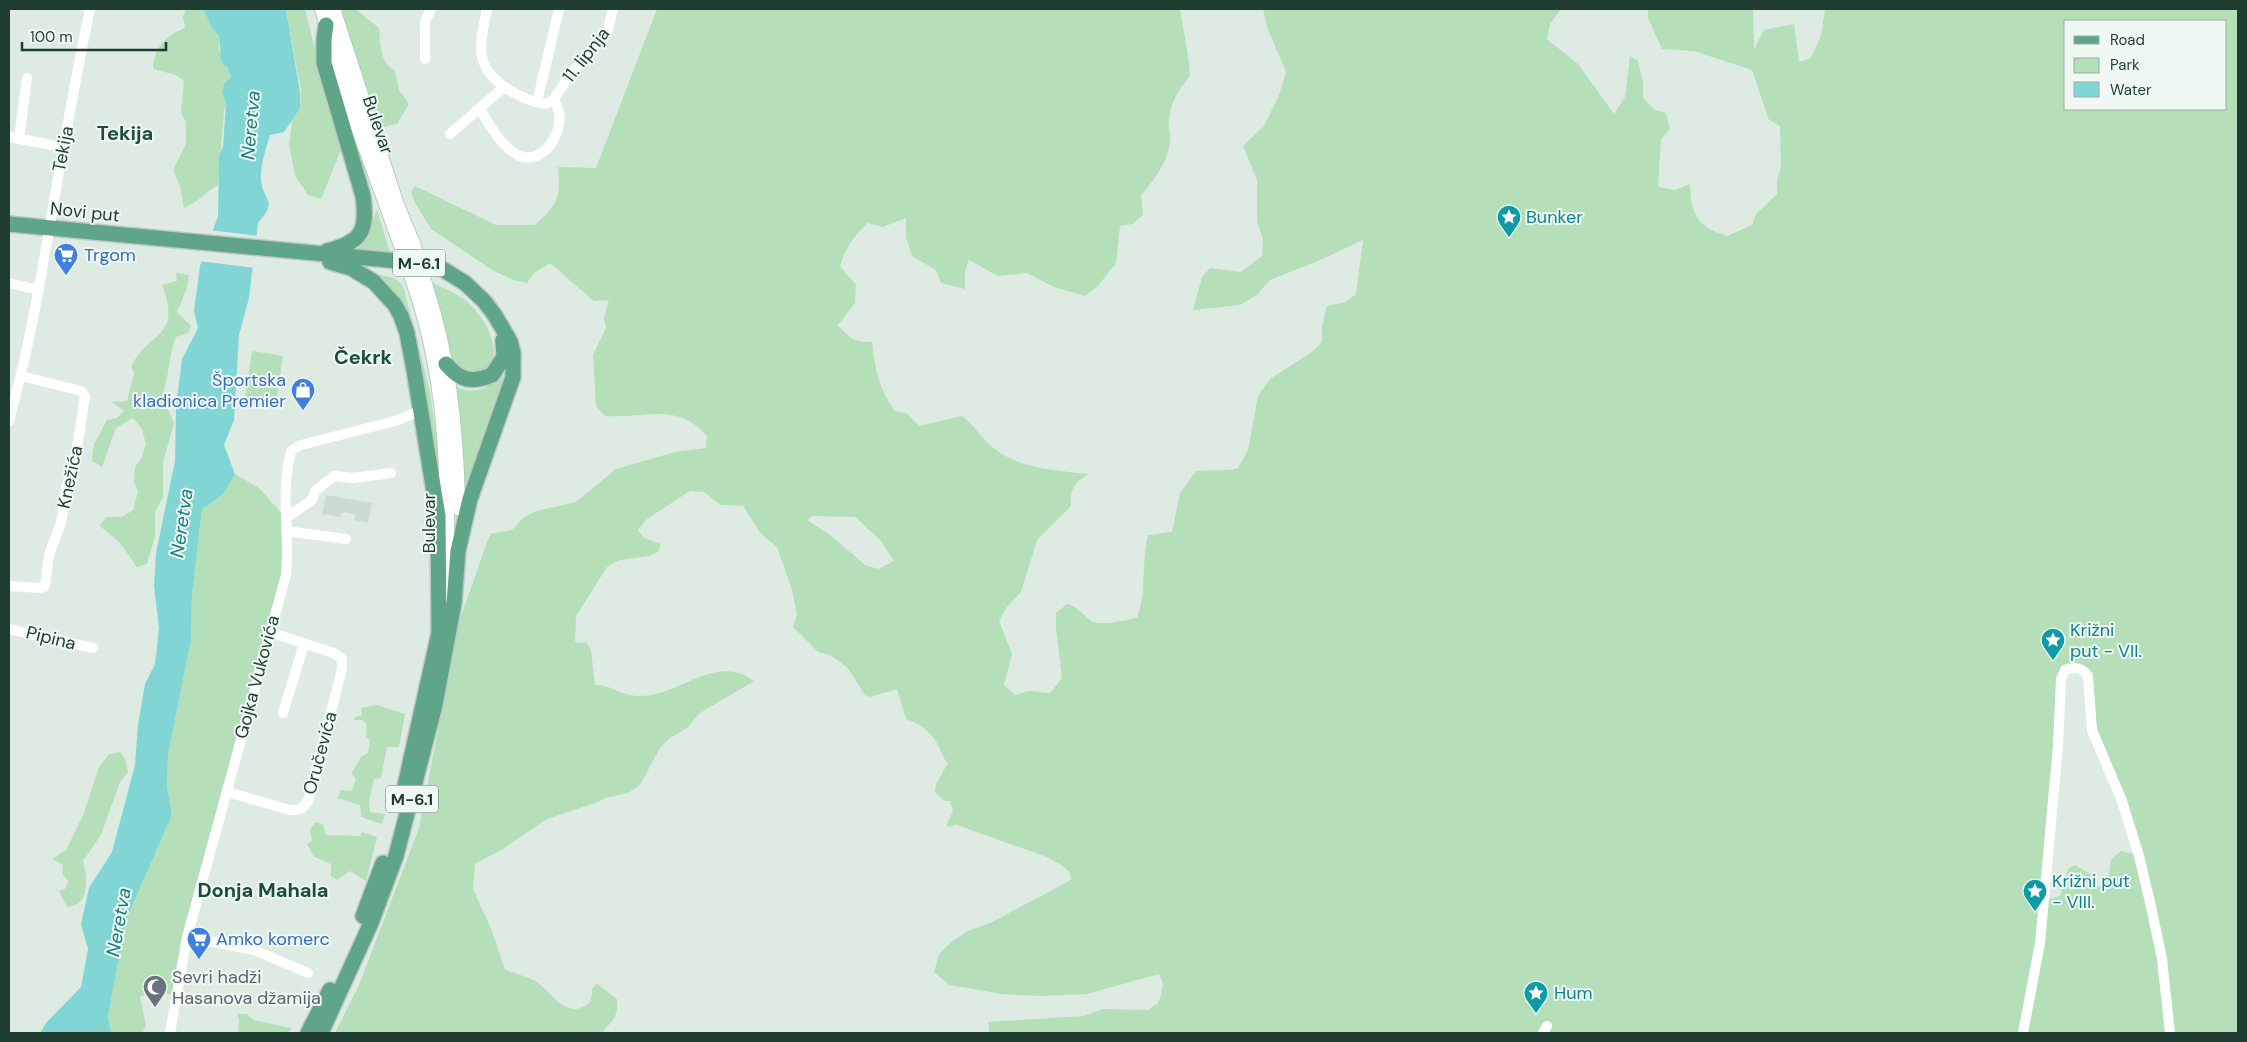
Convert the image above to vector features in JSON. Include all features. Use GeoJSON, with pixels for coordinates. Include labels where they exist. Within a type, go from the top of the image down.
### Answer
{"type":"FeatureCollection","features":[{"type":"Feature","properties":{"kind":"main road","name":"Bulevar"},"geometry":{"type":"LineString","coordinates":[[308,1033],[351,945],[398,816],[439,633],[446,592],[448,555],[447,459],[438,382],[422,292],[408,247],[358,127],[322,9]]}},
{"type":"Feature","properties":{"kind":"main road"},"geometry":{"type":"LineString","coordinates":[[333,9],[346,56],[397,205],[408,247]]}},
{"type":"Feature","properties":{"kind":"main road"},"geometry":{"type":"LineString","coordinates":[[313,254],[353,243],[362,229],[365,212],[363,196],[324,64],[323,50],[326,26]]}},
{"type":"Feature","properties":{"kind":"main road","name":"Novi put"},"geometry":{"type":"LineString","coordinates":[[9,224],[313,254]]}},
{"type":"Feature","properties":{"kind":"main road","name":"M-6.1"},"geometry":{"type":"LineString","coordinates":[[313,254],[428,264],[444,270],[475,292],[489,307],[510,341],[513,353],[513,377],[479,468],[458,551],[454,603],[435,705],[401,840],[384,892],[321,1033]]}},
{"type":"Feature","properties":{"kind":"main road","name":"M-6.1"},"geometry":{"type":"LineString","coordinates":[[313,254],[362,274],[374,282],[395,305],[407,333],[438,516],[439,633]]}},
{"type":"Feature","properties":{"kind":"main road"},"geometry":{"type":"LineString","coordinates":[[422,292],[446,364],[456,450],[458,551]]}},
{"type":"Feature","properties":{"kind":"main road"},"geometry":{"type":"LineString","coordinates":[[446,364],[454,374],[471,381],[492,375],[499,369],[504,357],[501,326]]}},
{"type":"Feature","properties":{"kind":"street","name":"Tekija"},"geometry":{"type":"LineString","coordinates":[[9,421],[22,376],[39,290],[63,147],[90,9]]}},
{"type":"Feature","properties":{"kind":"street"},"geometry":{"type":"LineString","coordinates":[[425,59],[425,22],[431,9]]}},
{"type":"Feature","properties":{"kind":"street","name":"11. lipnja"},"geometry":{"type":"LineString","coordinates":[[488,9],[481,57],[485,69],[494,80],[523,98],[546,104],[553,100],[570,75],[607,33],[613,9]]}},
{"type":"Feature","properties":{"kind":"street","name":"11. lipnja"},"geometry":{"type":"LineString","coordinates":[[537,102],[559,9]]}},
{"type":"Feature","properties":{"kind":"street"},"geometry":{"type":"LineString","coordinates":[[27,78],[14,138],[63,147]]}},
{"type":"Feature","properties":{"kind":"street"},"geometry":{"type":"LineString","coordinates":[[450,134],[504,87]]}},
{"type":"Feature","properties":{"kind":"street","name":"11. lipnja"},"geometry":{"type":"LineString","coordinates":[[480,109],[490,128],[505,143],[522,157],[533,157],[542,152],[559,132],[561,116],[558,105],[553,100]]}},
{"type":"Feature","properties":{"kind":"street"},"geometry":{"type":"LineString","coordinates":[[9,283],[39,290]]}},
{"type":"Feature","properties":{"kind":"street","name":"Knežića"},"geometry":{"type":"LineString","coordinates":[[9,586],[40,588],[45,586],[48,555],[61,523],[66,488],[76,455],[85,396],[81,391],[22,376]]}},
{"type":"Feature","properties":{"kind":"street","name":"Gojka Vukovića"},"geometry":{"type":"LineString","coordinates":[[170,1033],[187,937],[286,575],[288,551],[286,532],[286,470],[291,451],[295,447],[395,421],[420,411]]}},
{"type":"Feature","properties":{"kind":"street"},"geometry":{"type":"LineString","coordinates":[[286,518],[312,500],[315,491],[328,478],[334,476],[353,478],[391,473]]}},
{"type":"Feature","properties":{"kind":"street"},"geometry":{"type":"LineString","coordinates":[[286,532],[346,539]]}},
{"type":"Feature","properties":{"kind":"street","name":"Pipina"},"geometry":{"type":"LineString","coordinates":[[9,629],[92,648]]}},
{"type":"Feature","properties":{"kind":"street","name":"Oručevića"},"geometry":{"type":"LineString","coordinates":[[227,792],[290,810],[298,811],[305,806],[343,663],[338,655],[269,632]]}},
{"type":"Feature","properties":{"kind":"street"},"geometry":{"type":"LineString","coordinates":[[283,713],[304,644]]}},
{"type":"Feature","properties":{"kind":"street"},"geometry":{"type":"LineString","coordinates":[[2023,1033],[2040,943],[2059,736],[2061,679],[2065,670],[2075,667],[2083,670],[2088,676],[2092,730],[2122,801],[2139,856],[2162,960],[2170,1033]]}},
{"type":"Feature","properties":{"kind":"street"},"geometry":{"type":"LineString","coordinates":[[187,937],[254,950],[308,973]]}},
{"type":"Feature","properties":{"kind":"shaded area"},"geometry":{"type":"Polygon","coordinates":[[[326,495],[372,503],[368,523],[354,520],[355,514],[345,512],[341,514],[341,517],[322,514],[326,495]]]}},
{"type":"Feature","properties":{"kind":"green space"},"geometry":{"type":"Polygon","coordinates":[[[186,9],[203,9],[213,30],[219,36],[219,50],[231,77],[224,112],[218,185],[184,208],[180,186],[173,170],[186,144],[186,122],[181,113],[184,81],[176,75],[153,69],[158,48],[166,39],[185,28],[183,16],[186,9]]]}},
{"type":"Feature","properties":{"kind":"green space"},"geometry":{"type":"Polygon","coordinates":[[[286,9],[305,9],[315,49],[345,140],[321,199],[308,195],[295,176],[289,145],[292,121],[300,109],[301,91],[286,9]]]}},
{"type":"Feature","properties":{"kind":"green space"},"geometry":{"type":"Polygon","coordinates":[[[342,9],[356,9],[379,28],[384,58],[390,68],[395,71],[399,90],[409,104],[397,124],[383,127],[377,118],[345,26],[342,9]]]}},
{"type":"Feature","properties":{"kind":"green space"},"geometry":{"type":"Polygon","coordinates":[[[657,9],[1180,9],[1190,76],[1178,92],[1171,108],[1169,124],[1170,141],[1167,156],[1156,176],[1141,195],[1143,215],[1133,224],[1120,226],[1116,263],[1098,286],[1085,296],[1054,287],[1027,273],[998,276],[969,260],[965,271],[965,289],[941,283],[936,270],[912,256],[906,237],[906,218],[883,227],[868,223],[851,242],[840,266],[856,285],[855,303],[838,325],[853,339],[861,342],[872,342],[874,360],[885,396],[895,411],[907,413],[919,426],[962,416],[989,444],[1011,459],[1036,467],[1089,474],[1076,483],[1071,495],[1071,506],[1037,540],[1021,592],[1006,608],[999,621],[1012,654],[1004,685],[1015,695],[1029,691],[1050,693],[1062,678],[1056,613],[1067,604],[1078,609],[1094,622],[1112,622],[1137,618],[1142,598],[1148,535],[1172,532],[1180,493],[1196,471],[1238,468],[1248,450],[1258,396],[1270,379],[1313,351],[1322,342],[1322,326],[1327,306],[1346,302],[1356,294],[1363,240],[1318,261],[1270,280],[1257,295],[1240,305],[1193,310],[1202,277],[1210,268],[1241,272],[1262,256],[1263,239],[1257,222],[1257,180],[1243,146],[1264,126],[1279,95],[1286,72],[1267,27],[1263,9],[1561,9],[1550,24],[1547,39],[1578,64],[1614,114],[1625,97],[1630,56],[1638,61],[1643,82],[1643,98],[1655,110],[1666,113],[1670,129],[1661,139],[1658,187],[1675,190],[1690,184],[1694,212],[1702,224],[1727,236],[1752,225],[1756,214],[1777,194],[1777,179],[1781,168],[1780,126],[1769,120],[1752,70],[1694,51],[1662,49],[1648,18],[1648,9],[1753,9],[1754,49],[1764,30],[1794,24],[1799,62],[1811,58],[1821,36],[1825,9],[2238,9],[2238,1033],[989,1033],[988,1022],[1084,1016],[1103,1009],[1148,1010],[1158,1003],[1163,983],[1159,974],[1087,994],[1041,996],[1002,994],[949,985],[934,972],[939,954],[951,942],[968,931],[990,923],[1071,880],[1070,873],[1063,866],[1047,857],[957,825],[949,827],[946,825],[953,811],[950,801],[944,801],[935,792],[936,784],[948,763],[935,740],[928,732],[916,723],[906,719],[897,689],[870,697],[865,695],[847,667],[830,655],[818,652],[793,627],[797,614],[792,590],[777,547],[761,534],[743,506],[721,505],[704,492],[690,491],[647,519],[638,530],[644,538],[661,544],[658,552],[649,556],[620,560],[607,567],[576,616],[575,641],[577,643],[586,642],[591,650],[595,685],[606,686],[627,694],[638,696],[653,694],[711,673],[725,671],[740,673],[754,681],[700,713],[687,728],[670,738],[660,748],[640,785],[628,793],[605,798],[547,819],[503,849],[475,864],[473,889],[492,931],[505,970],[535,981],[564,1006],[577,1009],[589,1003],[592,989],[596,983],[617,999],[617,1010],[614,1018],[602,1033],[335,1033],[359,985],[419,828],[459,622],[490,534],[512,530],[523,518],[536,511],[576,502],[616,469],[675,452],[706,448],[707,436],[696,425],[684,419],[672,415],[659,414],[605,416],[596,406],[593,355],[606,328],[604,318],[609,300],[594,301],[550,263],[534,273],[527,283],[513,280],[492,270],[431,229],[415,203],[411,192],[415,186],[496,225],[535,225],[549,211],[556,200],[559,186],[558,167],[596,168],[657,9]],[[812,516],[807,520],[829,534],[865,565],[878,569],[894,561],[881,541],[855,517],[812,516]],[[2065,670],[2044,900],[2060,896],[2068,869],[2075,865],[2092,875],[2098,887],[2105,885],[2109,876],[2111,859],[2121,851],[2138,855],[2096,744],[2088,676],[2065,670]]]}},
{"type":"Feature","properties":{"kind":"green space"},"geometry":{"type":"Polygon","coordinates":[[[377,209],[391,256],[355,253],[367,238],[377,209]]]}},
{"type":"Feature","properties":{"kind":"green space"},"geometry":{"type":"Polygon","coordinates":[[[176,273],[189,275],[187,288],[177,312],[191,326],[188,333],[176,337],[162,395],[174,423],[163,462],[163,497],[155,512],[155,536],[147,564],[137,567],[120,543],[100,526],[106,517],[122,517],[133,510],[138,492],[134,482],[135,467],[141,459],[146,444],[142,429],[133,418],[116,428],[102,467],[92,461],[94,444],[107,420],[117,418],[124,411],[112,402],[127,401],[134,373],[131,366],[147,345],[162,332],[166,324],[168,315],[167,302],[162,285],[177,281],[176,273]]]}},
{"type":"Feature","properties":{"kind":"green space"},"geometry":{"type":"Polygon","coordinates":[[[368,274],[394,278],[404,289],[430,392],[438,449],[441,513],[409,333],[368,274]]]}},
{"type":"Feature","properties":{"kind":"green space"},"geometry":{"type":"Polygon","coordinates":[[[430,282],[465,300],[478,313],[488,329],[494,347],[494,356],[492,365],[482,376],[454,369],[430,282]]]}},
{"type":"Feature","properties":{"kind":"green space"},"geometry":{"type":"Polygon","coordinates":[[[252,351],[283,356],[275,409],[244,404],[252,351]]]}},
{"type":"Feature","properties":{"kind":"green space"},"geometry":{"type":"Polygon","coordinates":[[[504,369],[500,394],[463,502],[452,384],[468,390],[481,389],[488,386],[504,369]]]}},
{"type":"Feature","properties":{"kind":"green space"},"geometry":{"type":"Polygon","coordinates":[[[235,474],[259,488],[286,518],[288,551],[176,996],[164,993],[140,996],[146,1026],[142,1033],[111,1033],[108,1017],[126,920],[172,815],[167,786],[168,755],[191,640],[192,595],[202,508],[223,494],[235,474]]]}},
{"type":"Feature","properties":{"kind":"green space"},"geometry":{"type":"Polygon","coordinates":[[[377,705],[405,714],[399,747],[387,747],[381,778],[374,779],[369,801],[370,812],[385,814],[382,824],[361,817],[360,805],[337,798],[341,790],[352,791],[356,778],[351,774],[361,757],[368,753],[370,740],[366,737],[367,725],[363,720],[354,720],[355,717],[362,715],[361,708],[377,705]]]}},
{"type":"Feature","properties":{"kind":"green space"},"geometry":{"type":"Polygon","coordinates":[[[120,752],[125,758],[128,773],[120,782],[101,835],[83,861],[86,875],[84,896],[75,905],[67,907],[59,891],[65,889],[68,882],[62,873],[63,865],[52,859],[66,850],[84,813],[99,767],[109,754],[120,752]]]}},
{"type":"Feature","properties":{"kind":"green space"},"geometry":{"type":"Polygon","coordinates":[[[316,822],[323,825],[326,835],[360,836],[362,832],[377,837],[366,881],[350,871],[337,880],[331,876],[331,864],[314,857],[307,844],[312,841],[310,829],[316,822]]]}},
{"type":"Feature","properties":{"kind":"green space"},"geometry":{"type":"Polygon","coordinates":[[[237,1014],[247,1014],[253,1020],[291,1028],[289,1033],[238,1033],[239,1020],[237,1014]]]}},
{"type":"Feature","properties":{"kind":"water","name":"Neretva"},"geometry":{"type":"Polygon","coordinates":[[[203,9],[286,9],[300,92],[300,109],[284,132],[270,135],[263,161],[261,172],[262,185],[269,204],[268,209],[258,223],[249,298],[239,335],[234,420],[224,445],[235,474],[223,494],[202,509],[192,595],[191,640],[168,755],[167,786],[172,815],[126,920],[108,1017],[111,1033],[40,1033],[46,1023],[81,987],[88,949],[81,924],[89,888],[112,852],[135,765],[138,725],[145,684],[155,664],[159,628],[154,586],[156,553],[175,461],[176,407],[182,359],[198,328],[194,311],[200,266],[218,216],[219,156],[223,147],[226,103],[222,93],[224,84],[231,77],[227,67],[221,62],[219,36],[213,30],[203,9]]]}},
{"type":"Feature","properties":{"kind":"pier"},"geometry":{"type":"Polygon","coordinates":[[[210,230],[259,236],[255,268],[199,261],[210,230]]]}},
{"type":"Feature","properties":{"kind":"place","name":"Bunker"},"geometry":{"type":"Point","coordinates":[1509,238]}},
{"type":"Feature","properties":{"kind":"place","name":"Trgom"},"geometry":{"type":"Point","coordinates":[66,276]}},
{"type":"Feature","properties":{"kind":"place","name":"Športska kladionica Premier"},"geometry":{"type":"Point","coordinates":[303,411]}},
{"type":"Feature","properties":{"kind":"place","name":"Križni put - VII."},"geometry":{"type":"Point","coordinates":[2053,661]}},
{"type":"Feature","properties":{"kind":"place","name":"Križni put - VIII."},"geometry":{"type":"Point","coordinates":[2035,912]}},
{"type":"Feature","properties":{"kind":"place","name":"Amko komerc"},"geometry":{"type":"Point","coordinates":[199,960]}},
{"type":"Feature","properties":{"kind":"place","name":"Sevri hadži Hasanova džamija"},"geometry":{"type":"Point","coordinates":[155,1008]}},
{"type":"Feature","properties":{"kind":"place","name":"Hum"},"geometry":{"type":"Point","coordinates":[1536,1014]}},
{"type":"Feature","properties":{"kind":"district","name":"Tekija"},"geometry":{"type":"Point","coordinates":[125,133]}},
{"type":"Feature","properties":{"kind":"district","name":"Čekrk"},"geometry":{"type":"Point","coordinates":[363,357]}},
{"type":"Feature","properties":{"kind":"district","name":"Donja Mahala"},"geometry":{"type":"Point","coordinates":[263,890]}}]}
